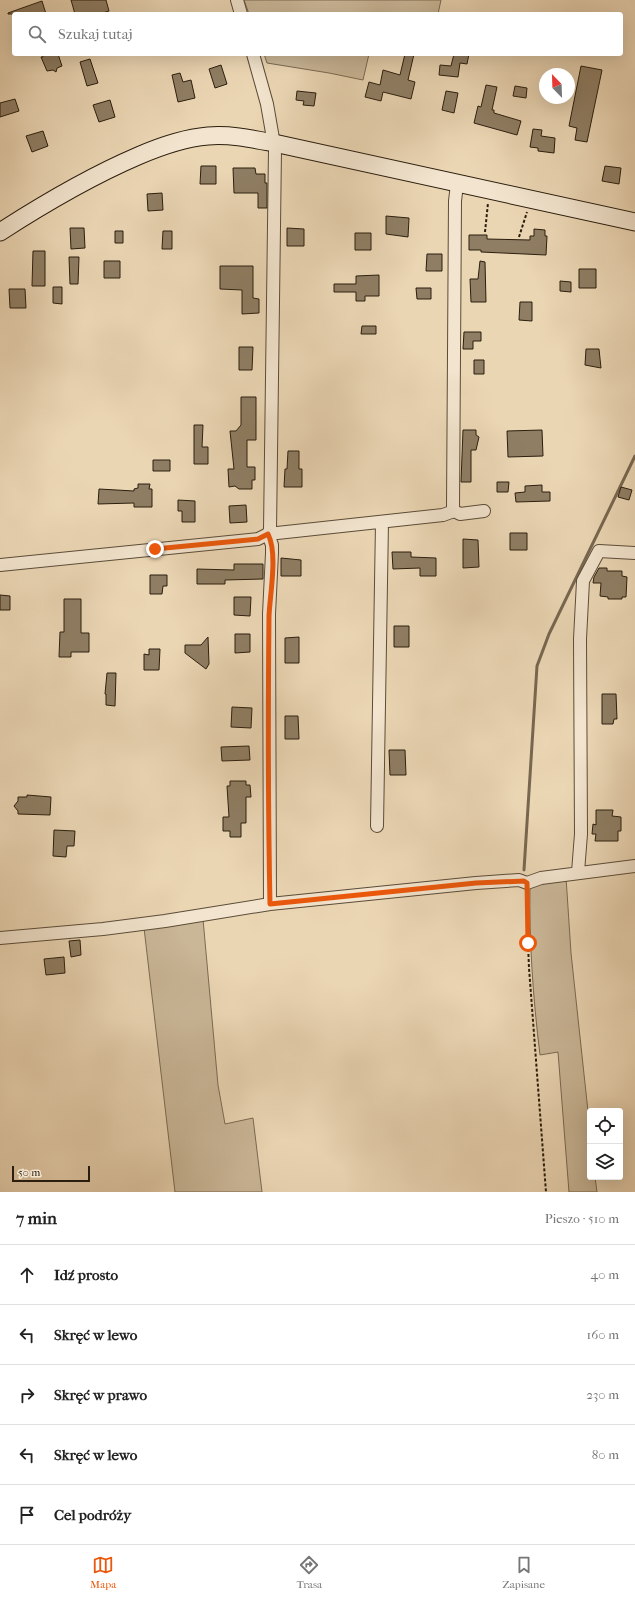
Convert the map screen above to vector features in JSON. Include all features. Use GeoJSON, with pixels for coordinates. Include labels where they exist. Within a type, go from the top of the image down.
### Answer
{"type":"FeatureCollection","features":[{"type":"Feature","properties":{"kind":"street"},"geometry":{"type":"LineString","coordinates":[[237,0],[240,12]]}},
{"type":"Feature","properties":{"kind":"street"},"geometry":{"type":"LineString","coordinates":[[254,56],[267,104],[274,144],[272,518],[268,534],[272,545],[269,614],[270,904]]}},
{"type":"Feature","properties":{"kind":"street"},"geometry":{"type":"LineString","coordinates":[[0,232],[85,180],[175,142],[209,136],[224,136],[274,144],[635,222]]}},
{"type":"Feature","properties":{"kind":"street"},"geometry":{"type":"LineString","coordinates":[[454,511],[455,201],[458,184]]}},
{"type":"Feature","properties":{"kind":"street"},"geometry":{"type":"LineString","coordinates":[[0,565],[258,539],[268,534],[443,515],[454,511],[460,514],[484,511]]}},
{"type":"Feature","properties":{"kind":"street"},"geometry":{"type":"LineString","coordinates":[[377,826],[382,522]]}},
{"type":"Feature","properties":{"kind":"street"},"geometry":{"type":"LineString","coordinates":[[578,872],[581,834],[580,639],[583,581],[599,551],[635,553]]}},
{"type":"Feature","properties":{"kind":"street"},"geometry":{"type":"LineString","coordinates":[[0,938],[103,929],[165,921],[270,904],[476,883],[519,880],[527,883],[541,878],[578,872],[635,866]]}},
{"type":"Feature","properties":{"kind":"path"},"geometry":{"type":"LineString","coordinates":[[485,232],[488,190]]}},
{"type":"Feature","properties":{"kind":"path"},"geometry":{"type":"LineString","coordinates":[[519,237],[527,211],[528,199]]}},
{"type":"Feature","properties":{"kind":"path"},"geometry":{"type":"LineString","coordinates":[[527,883],[529,968],[546,1192]]}},
{"type":"Feature","properties":{"kind":"shaded area"},"geometry":{"type":"Polygon","coordinates":[[[244,0],[441,0],[438,12],[248,12],[244,0]]]}},
{"type":"Feature","properties":{"kind":"shaded area"},"geometry":{"type":"Polygon","coordinates":[[[265,56],[369,56],[363,80],[267,63],[265,56]]]}},
{"type":"Feature","properties":{"kind":"shaded area"},"geometry":{"type":"Polygon","coordinates":[[[566,877],[571,953],[588,1108],[587,1180],[595,1180],[597,1192],[569,1192],[558,1052],[540,1055],[532,970],[530,884],[566,877]]]}},
{"type":"Feature","properties":{"kind":"shaded area"},"geometry":{"type":"Polygon","coordinates":[[[203,919],[218,1085],[225,1124],[253,1118],[262,1192],[175,1192],[144,928],[203,919]]]}},
{"type":"Feature","properties":{"kind":"building"},"geometry":{"type":"Polygon","coordinates":[[[71,0],[106,0],[109,11],[106,12],[74,12],[71,0]]]}},
{"type":"Feature","properties":{"kind":"building"},"geometry":{"type":"Polygon","coordinates":[[[42,1],[45,12],[12,12],[12,14],[8,13],[42,1]]]}},
{"type":"Feature","properties":{"kind":"building"},"geometry":{"type":"Polygon","coordinates":[[[59,56],[62,66],[57,68],[56,72],[53,70],[47,71],[41,57],[59,56]]]}},
{"type":"Feature","properties":{"kind":"building"},"geometry":{"type":"Polygon","coordinates":[[[405,56],[414,56],[408,80],[415,82],[411,99],[383,92],[381,101],[365,97],[369,82],[380,85],[383,70],[400,75],[405,56]]]}},
{"type":"Feature","properties":{"kind":"building"},"geometry":{"type":"Polygon","coordinates":[[[454,56],[469,56],[467,64],[460,63],[458,77],[439,75],[440,65],[451,66],[454,56]]]}},
{"type":"Feature","properties":{"kind":"building"},"geometry":{"type":"Polygon","coordinates":[[[90,59],[98,83],[87,86],[80,62],[90,59]]]}},
{"type":"Feature","properties":{"kind":"building"},"geometry":{"type":"Polygon","coordinates":[[[221,65],[227,84],[215,88],[209,69],[221,65]]]}},
{"type":"Feature","properties":{"kind":"building"},"geometry":{"type":"Polygon","coordinates":[[[581,66],[602,70],[587,142],[575,140],[577,128],[569,126],[573,104],[575,104],[575,96],[581,66]]]}},
{"type":"Feature","properties":{"kind":"building"},"geometry":{"type":"Polygon","coordinates":[[[180,73],[183,82],[191,80],[195,98],[178,102],[172,75],[180,73]]]}},
{"type":"Feature","properties":{"kind":"building"},"geometry":{"type":"Polygon","coordinates":[[[486,85],[497,87],[492,110],[494,110],[494,113],[521,121],[517,135],[474,123],[478,106],[481,107],[486,85]]]}},
{"type":"Feature","properties":{"kind":"building"},"geometry":{"type":"Polygon","coordinates":[[[515,86],[527,88],[526,98],[513,96],[515,86]]]}},
{"type":"Feature","properties":{"kind":"building"},"geometry":{"type":"Polygon","coordinates":[[[297,91],[316,93],[314,106],[303,105],[304,101],[296,100],[297,91]]]}},
{"type":"Feature","properties":{"kind":"building"},"geometry":{"type":"Polygon","coordinates":[[[446,91],[458,93],[454,113],[442,110],[446,91]]]}},
{"type":"Feature","properties":{"kind":"building"},"geometry":{"type":"Polygon","coordinates":[[[15,99],[19,111],[0,117],[0,103],[15,99]]]}},
{"type":"Feature","properties":{"kind":"building"},"geometry":{"type":"Polygon","coordinates":[[[110,100],[115,117],[99,122],[93,105],[110,100]]]}},
{"type":"Feature","properties":{"kind":"building"},"geometry":{"type":"Polygon","coordinates":[[[533,129],[542,130],[541,136],[555,138],[554,153],[538,151],[538,148],[530,147],[533,129]]]}},
{"type":"Feature","properties":{"kind":"building"},"geometry":{"type":"Polygon","coordinates":[[[43,131],[48,146],[32,152],[26,136],[43,131]]]}},
{"type":"Feature","properties":{"kind":"building"},"geometry":{"type":"Polygon","coordinates":[[[201,166],[216,166],[216,184],[200,184],[201,166]]]}},
{"type":"Feature","properties":{"kind":"building"},"geometry":{"type":"Polygon","coordinates":[[[605,166],[621,168],[619,184],[602,181],[605,166]]]}},
{"type":"Feature","properties":{"kind":"building"},"geometry":{"type":"Polygon","coordinates":[[[233,168],[255,168],[256,174],[265,174],[265,183],[267,183],[267,208],[258,208],[258,193],[234,193],[233,168]]]}},
{"type":"Feature","properties":{"kind":"building"},"geometry":{"type":"Polygon","coordinates":[[[162,193],[163,210],[148,211],[147,194],[162,193]]]}},
{"type":"Feature","properties":{"kind":"building"},"geometry":{"type":"Polygon","coordinates":[[[386,216],[409,218],[408,237],[386,234],[386,216]]]}},
{"type":"Feature","properties":{"kind":"building"},"geometry":{"type":"Polygon","coordinates":[[[70,228],[84,228],[85,248],[71,249],[70,228]]]}},
{"type":"Feature","properties":{"kind":"building"},"geometry":{"type":"Polygon","coordinates":[[[287,228],[304,229],[304,246],[287,246],[287,228]]]}},
{"type":"Feature","properties":{"kind":"building"},"geometry":{"type":"Polygon","coordinates":[[[534,229],[545,230],[545,236],[547,236],[546,255],[481,252],[481,250],[469,250],[469,235],[487,235],[487,239],[530,240],[530,236],[534,236],[534,229]]]}},
{"type":"Feature","properties":{"kind":"building"},"geometry":{"type":"Polygon","coordinates":[[[115,231],[123,231],[123,243],[115,243],[115,231]]]}},
{"type":"Feature","properties":{"kind":"building"},"geometry":{"type":"Polygon","coordinates":[[[163,231],[172,231],[172,249],[162,249],[163,231]]]}},
{"type":"Feature","properties":{"kind":"building"},"geometry":{"type":"Polygon","coordinates":[[[355,233],[371,233],[371,250],[355,250],[355,233]]]}},
{"type":"Feature","properties":{"kind":"building"},"geometry":{"type":"Polygon","coordinates":[[[33,251],[45,251],[45,286],[32,286],[33,251]]]}},
{"type":"Feature","properties":{"kind":"building"},"geometry":{"type":"Polygon","coordinates":[[[427,254],[442,254],[442,271],[426,271],[427,254]]]}},
{"type":"Feature","properties":{"kind":"building"},"geometry":{"type":"Polygon","coordinates":[[[69,257],[79,257],[78,284],[70,284],[69,257]]]}},
{"type":"Feature","properties":{"kind":"building"},"geometry":{"type":"Polygon","coordinates":[[[104,261],[120,261],[120,278],[104,278],[104,261]]]}},
{"type":"Feature","properties":{"kind":"building"},"geometry":{"type":"Polygon","coordinates":[[[480,261],[485,262],[486,302],[471,302],[470,279],[478,279],[480,261]]]}},
{"type":"Feature","properties":{"kind":"building"},"geometry":{"type":"Polygon","coordinates":[[[220,266],[253,266],[253,298],[259,299],[259,313],[242,314],[242,290],[220,289],[220,266]]]}},
{"type":"Feature","properties":{"kind":"building"},"geometry":{"type":"Polygon","coordinates":[[[579,269],[596,269],[596,288],[579,288],[579,269]]]}},
{"type":"Feature","properties":{"kind":"building"},"geometry":{"type":"Polygon","coordinates":[[[379,275],[379,296],[365,296],[365,301],[356,301],[356,292],[334,292],[334,284],[356,284],[356,276],[379,275]]]}},
{"type":"Feature","properties":{"kind":"building"},"geometry":{"type":"Polygon","coordinates":[[[560,281],[571,282],[571,292],[560,291],[560,281]]]}},
{"type":"Feature","properties":{"kind":"building"},"geometry":{"type":"Polygon","coordinates":[[[53,287],[62,287],[62,304],[53,303],[53,287]]]}},
{"type":"Feature","properties":{"kind":"building"},"geometry":{"type":"Polygon","coordinates":[[[416,288],[431,288],[431,299],[417,299],[416,288]]]}},
{"type":"Feature","properties":{"kind":"building"},"geometry":{"type":"Polygon","coordinates":[[[9,289],[25,289],[26,308],[10,308],[9,289]]]}},
{"type":"Feature","properties":{"kind":"building"},"geometry":{"type":"Polygon","coordinates":[[[520,302],[532,302],[532,321],[519,320],[520,302]]]}},
{"type":"Feature","properties":{"kind":"building"},"geometry":{"type":"Polygon","coordinates":[[[362,326],[376,326],[376,334],[361,334],[362,326]]]}},
{"type":"Feature","properties":{"kind":"building"},"geometry":{"type":"Polygon","coordinates":[[[464,332],[481,332],[481,341],[473,341],[473,349],[463,349],[464,332]]]}},
{"type":"Feature","properties":{"kind":"building"},"geometry":{"type":"Polygon","coordinates":[[[239,347],[253,347],[252,370],[239,370],[239,347]]]}},
{"type":"Feature","properties":{"kind":"building"},"geometry":{"type":"Polygon","coordinates":[[[586,349],[599,349],[601,368],[585,365],[586,349]]]}},
{"type":"Feature","properties":{"kind":"building"},"geometry":{"type":"Polygon","coordinates":[[[474,360],[484,360],[484,374],[474,374],[474,360]]]}},
{"type":"Feature","properties":{"kind":"building"},"geometry":{"type":"Polygon","coordinates":[[[241,397],[256,397],[256,440],[247,440],[247,467],[255,467],[255,480],[252,480],[252,489],[239,489],[235,486],[229,487],[228,469],[234,469],[230,431],[236,431],[241,425],[241,397]]]}},
{"type":"Feature","properties":{"kind":"building"},"geometry":{"type":"Polygon","coordinates":[[[194,425],[203,425],[202,447],[208,447],[208,464],[194,464],[194,425]]]}},
{"type":"Feature","properties":{"kind":"building"},"geometry":{"type":"Polygon","coordinates":[[[463,430],[476,430],[476,435],[479,437],[476,450],[471,450],[471,482],[461,482],[463,430]]]}},
{"type":"Feature","properties":{"kind":"building"},"geometry":{"type":"Polygon","coordinates":[[[542,430],[543,456],[508,457],[507,431],[542,430]]]}},
{"type":"Feature","properties":{"kind":"building"},"geometry":{"type":"Polygon","coordinates":[[[288,451],[299,451],[299,469],[302,469],[302,487],[284,487],[288,451]]]}},
{"type":"Feature","properties":{"kind":"building"},"geometry":{"type":"Polygon","coordinates":[[[153,460],[170,460],[170,471],[153,471],[153,460]]]}},
{"type":"Feature","properties":{"kind":"building"},"geometry":{"type":"Polygon","coordinates":[[[497,482],[509,482],[508,492],[497,492],[497,482]]]}},
{"type":"Feature","properties":{"kind":"building"},"geometry":{"type":"Polygon","coordinates":[[[138,484],[150,484],[149,489],[152,489],[152,507],[134,507],[134,503],[98,504],[99,489],[134,491],[134,489],[138,488],[138,484]]]}},
{"type":"Feature","properties":{"kind":"building"},"geometry":{"type":"Polygon","coordinates":[[[542,485],[542,492],[550,492],[550,501],[516,502],[515,493],[525,492],[525,486],[542,485]]]}},
{"type":"Feature","properties":{"kind":"building"},"geometry":{"type":"Polygon","coordinates":[[[621,487],[632,490],[629,500],[618,497],[621,487]]]}},
{"type":"Feature","properties":{"kind":"building"},"geometry":{"type":"Polygon","coordinates":[[[178,500],[195,501],[195,522],[182,522],[182,511],[178,511],[178,500]]]}},
{"type":"Feature","properties":{"kind":"building"},"geometry":{"type":"Polygon","coordinates":[[[246,505],[247,522],[230,523],[229,506],[246,505]]]}},
{"type":"Feature","properties":{"kind":"building"},"geometry":{"type":"Polygon","coordinates":[[[510,533],[527,533],[527,550],[510,550],[510,533]]]}},
{"type":"Feature","properties":{"kind":"building"},"geometry":{"type":"Polygon","coordinates":[[[463,539],[478,540],[479,567],[463,568],[463,539]]]}},
{"type":"Feature","properties":{"kind":"building"},"geometry":{"type":"Polygon","coordinates":[[[392,552],[411,552],[411,557],[436,558],[436,576],[420,576],[420,568],[393,569],[392,552]]]}},
{"type":"Feature","properties":{"kind":"building"},"geometry":{"type":"Polygon","coordinates":[[[281,558],[301,560],[301,576],[281,576],[281,558]]]}},
{"type":"Feature","properties":{"kind":"building"},"geometry":{"type":"Polygon","coordinates":[[[234,564],[263,564],[263,579],[225,580],[225,584],[197,584],[197,569],[234,570],[234,564]]]}},
{"type":"Feature","properties":{"kind":"building"},"geometry":{"type":"Polygon","coordinates":[[[599,568],[607,568],[607,571],[622,571],[622,576],[627,577],[626,597],[622,597],[622,599],[608,599],[608,597],[600,596],[601,583],[593,583],[594,577],[599,568]]]}},
{"type":"Feature","properties":{"kind":"building"},"geometry":{"type":"Polygon","coordinates":[[[150,575],[167,575],[167,586],[163,586],[162,594],[150,594],[150,575]]]}},
{"type":"Feature","properties":{"kind":"building"},"geometry":{"type":"Polygon","coordinates":[[[0,595],[10,596],[10,610],[0,610],[0,595]]]}},
{"type":"Feature","properties":{"kind":"building"},"geometry":{"type":"Polygon","coordinates":[[[234,597],[251,597],[250,616],[234,615],[234,597]]]}},
{"type":"Feature","properties":{"kind":"building"},"geometry":{"type":"Polygon","coordinates":[[[64,599],[81,599],[81,633],[89,633],[89,652],[71,652],[71,657],[59,657],[60,632],[64,632],[64,599]]]}},
{"type":"Feature","properties":{"kind":"building"},"geometry":{"type":"Polygon","coordinates":[[[394,626],[409,626],[409,647],[394,647],[394,626]]]}},
{"type":"Feature","properties":{"kind":"building"},"geometry":{"type":"Polygon","coordinates":[[[235,634],[250,634],[250,652],[235,653],[235,634]]]}},
{"type":"Feature","properties":{"kind":"building"},"geometry":{"type":"Polygon","coordinates":[[[208,637],[209,664],[206,669],[185,653],[185,645],[201,645],[208,637]]]}},
{"type":"Feature","properties":{"kind":"building"},"geometry":{"type":"Polygon","coordinates":[[[299,637],[299,663],[285,663],[285,638],[299,637]]]}},
{"type":"Feature","properties":{"kind":"building"},"geometry":{"type":"Polygon","coordinates":[[[149,649],[160,649],[159,670],[144,670],[144,654],[149,655],[149,649]]]}},
{"type":"Feature","properties":{"kind":"building"},"geometry":{"type":"Polygon","coordinates":[[[107,673],[116,673],[115,706],[106,705],[105,694],[107,673]]]}},
{"type":"Feature","properties":{"kind":"building"},"geometry":{"type":"Polygon","coordinates":[[[602,694],[616,694],[617,719],[614,719],[613,724],[602,724],[602,694]]]}},
{"type":"Feature","properties":{"kind":"building"},"geometry":{"type":"Polygon","coordinates":[[[232,707],[252,708],[251,728],[231,727],[232,707]]]}},
{"type":"Feature","properties":{"kind":"building"},"geometry":{"type":"Polygon","coordinates":[[[285,716],[298,716],[299,739],[285,739],[285,716]]]}},
{"type":"Feature","properties":{"kind":"building"},"geometry":{"type":"Polygon","coordinates":[[[249,746],[250,760],[222,761],[221,747],[249,746]]]}},
{"type":"Feature","properties":{"kind":"building"},"geometry":{"type":"Polygon","coordinates":[[[389,750],[405,750],[406,775],[390,775],[389,750]]]}},
{"type":"Feature","properties":{"kind":"building"},"geometry":{"type":"Polygon","coordinates":[[[230,781],[246,781],[246,785],[250,785],[251,797],[246,797],[246,823],[241,823],[241,837],[230,837],[230,831],[223,831],[223,817],[229,817],[227,786],[230,786],[230,781]]]}},
{"type":"Feature","properties":{"kind":"building"},"geometry":{"type":"Polygon","coordinates":[[[27,795],[51,797],[50,815],[18,814],[18,811],[14,806],[18,801],[18,797],[27,797],[27,795]]]}},
{"type":"Feature","properties":{"kind":"building"},"geometry":{"type":"Polygon","coordinates":[[[596,810],[613,810],[612,816],[621,817],[621,831],[618,831],[618,841],[595,841],[596,834],[592,834],[593,824],[596,825],[596,810]]]}},
{"type":"Feature","properties":{"kind":"building"},"geometry":{"type":"Polygon","coordinates":[[[54,830],[75,831],[74,846],[67,846],[66,857],[53,856],[54,830]]]}},
{"type":"Feature","properties":{"kind":"building"},"geometry":{"type":"Polygon","coordinates":[[[80,940],[81,955],[71,957],[69,941],[80,940]]]}},
{"type":"Feature","properties":{"kind":"building"},"geometry":{"type":"Polygon","coordinates":[[[64,957],[65,973],[46,975],[44,959],[64,957]]]}},
{"type":"Feature","properties":{"kind":"waterway"},"geometry":{"type":"LineString","coordinates":[[524,870],[537,666],[549,634],[635,456]]}},
{"type":"Feature","properties":{"kind":"route"},"geometry":{"type":"LineString","coordinates":[[155,549],[258,539],[268,534],[272,545],[269,614],[270,904],[519,880],[527,883],[526,897],[528,943]]}}]}
